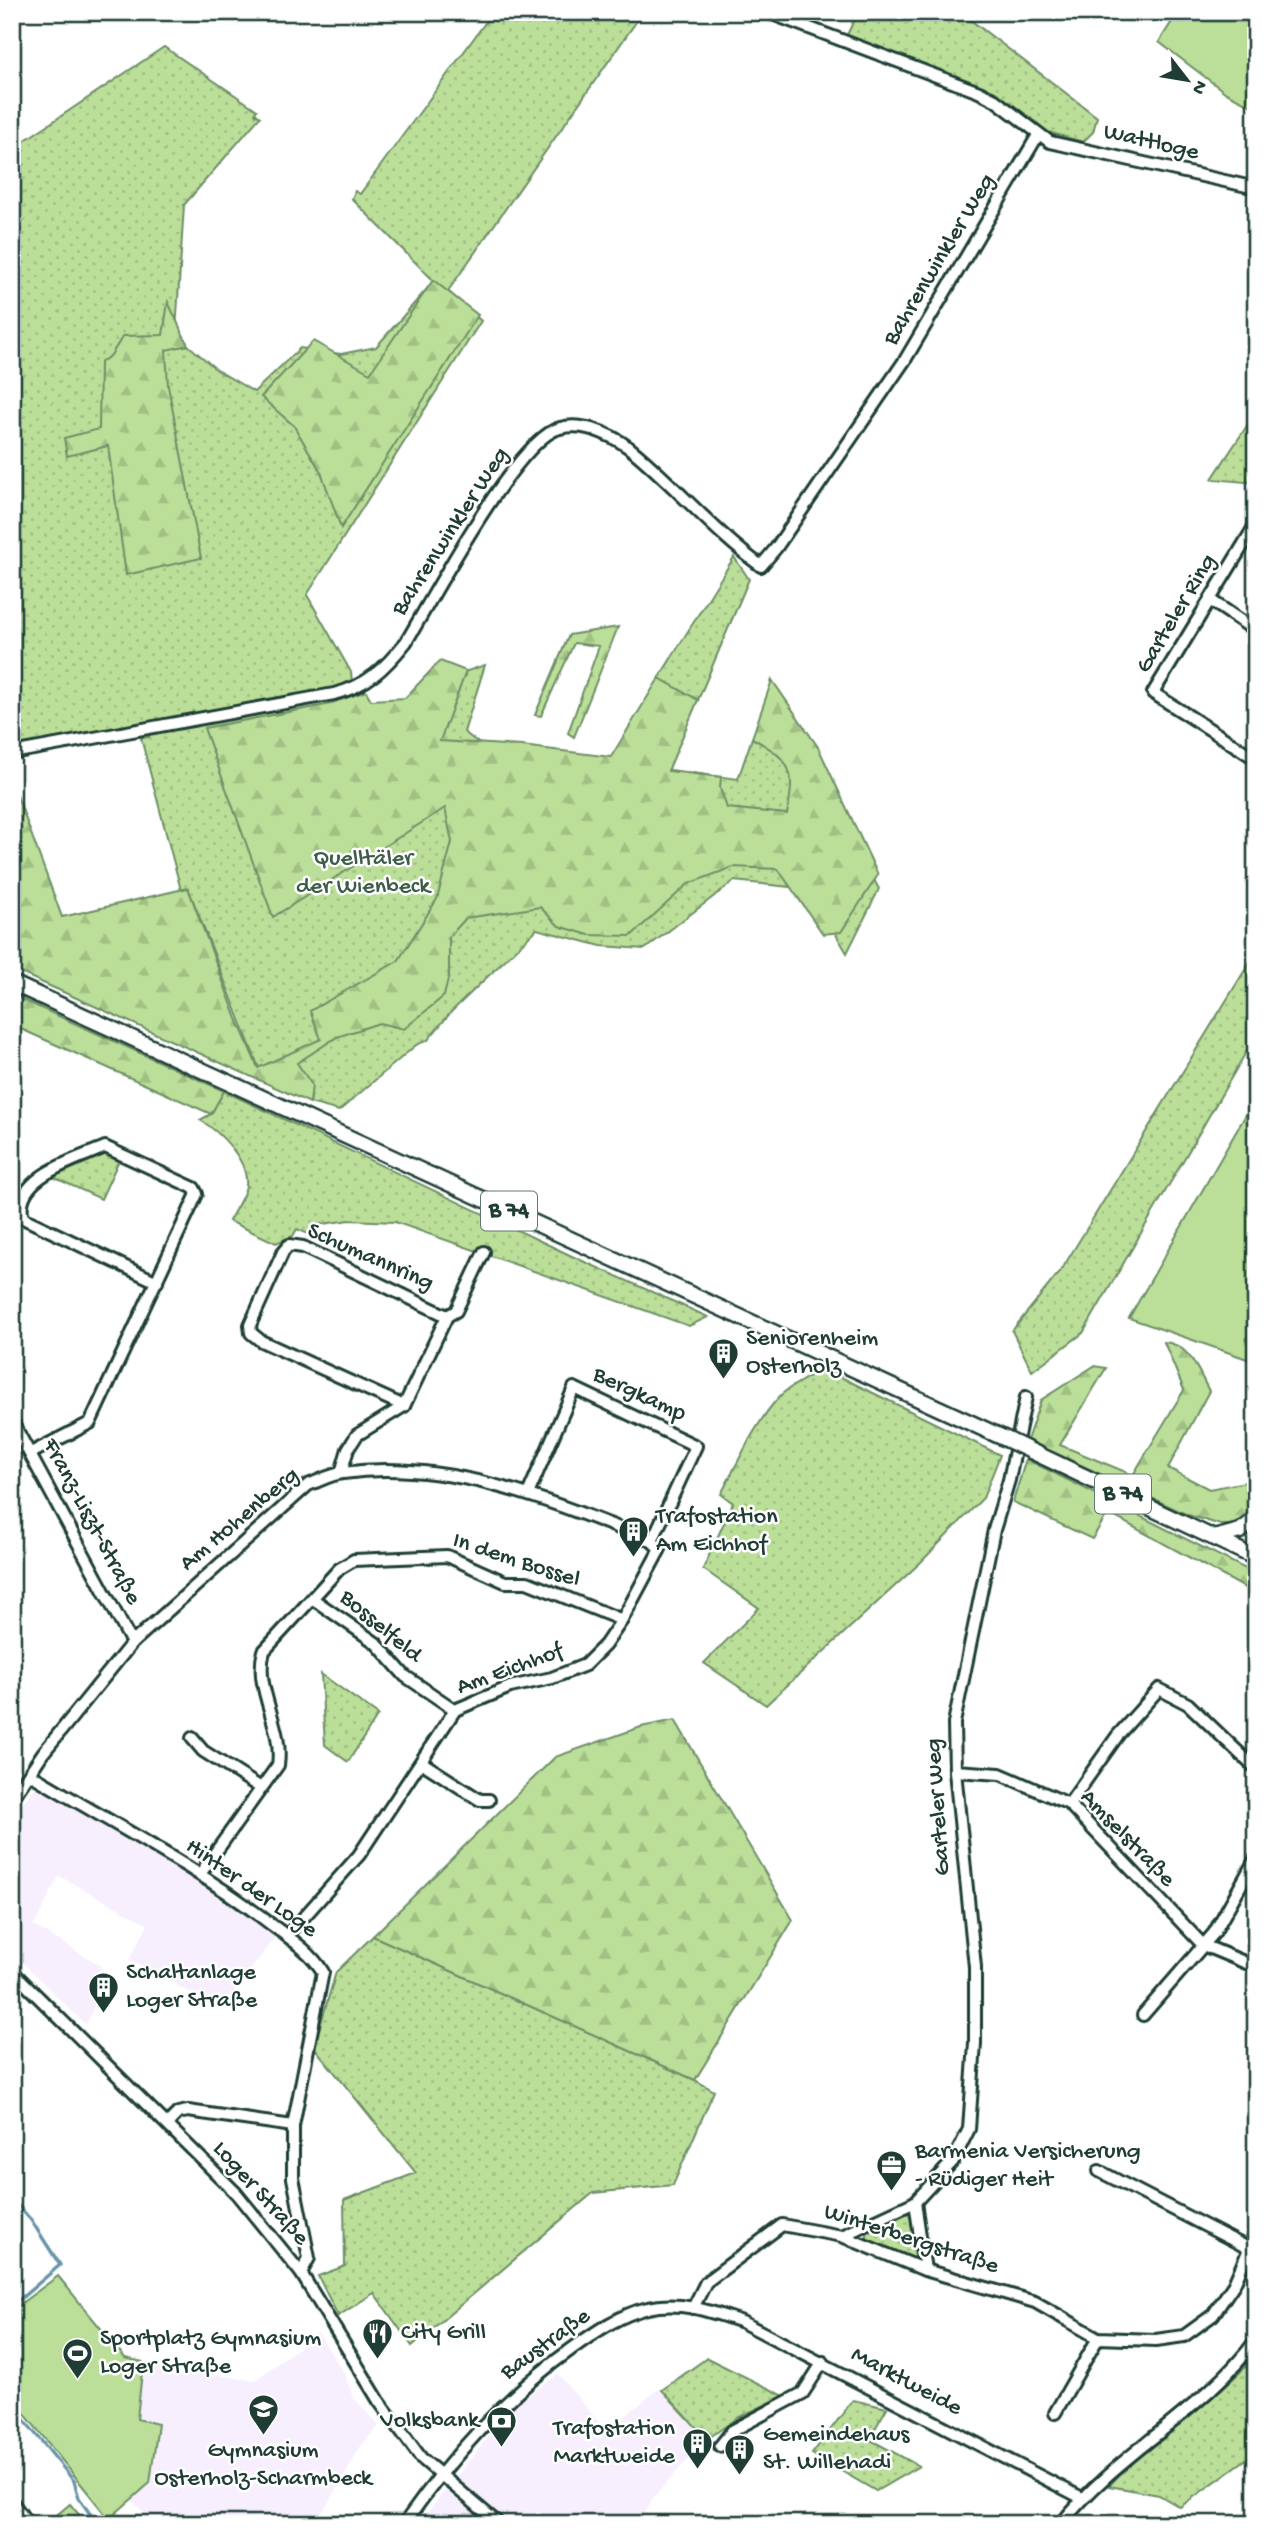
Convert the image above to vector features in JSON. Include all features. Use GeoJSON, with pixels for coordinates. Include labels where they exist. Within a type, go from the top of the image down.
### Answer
{"type":"FeatureCollection","features":[{"type":"Feature","properties":{"kind":"main road","name":"B 74"},"geometry":{"type":"LineString","coordinates":[[12,983],[1006,1439],[1256,1558]]}},
{"type":"Feature","properties":{"kind":"main road"},"geometry":{"type":"LineString","coordinates":[[1214,1538],[1240,1531],[1256,1519]]}},
{"type":"Feature","properties":{"kind":"street","name":"Wattloge"},"geometry":{"type":"LineString","coordinates":[[767,12],[979,92],[995,100],[1049,142],[1256,188]]}},
{"type":"Feature","properties":{"kind":"street","name":"Bahrenwinkler Weg"},"geometry":{"type":"LineString","coordinates":[[12,753],[334,694],[367,682],[387,666],[406,642],[512,469],[544,436],[559,428],[580,426],[601,432],[638,454],[737,549],[761,566],[905,360],[1038,135]]}},
{"type":"Feature","properties":{"kind":"street","name":"Garteler Ring"},"geometry":{"type":"LineString","coordinates":[[1256,524],[1153,693],[1256,760]]}},
{"type":"Feature","properties":{"kind":"street"},"geometry":{"type":"LineString","coordinates":[[1210,600],[1256,631]]}},
{"type":"Feature","properties":{"kind":"street"},"geometry":{"type":"LineString","coordinates":[[31,1453],[90,1423],[158,1282],[197,1194],[194,1188],[106,1147],[55,1168],[24,1190],[19,1204],[23,1218],[158,1282]]}},
{"type":"Feature","properties":{"kind":"street","name":"Schumannring"},"geometry":{"type":"LineString","coordinates":[[447,1316],[303,1247],[289,1245],[283,1252],[250,1325],[251,1333],[261,1341],[404,1406],[447,1316],[456,1311],[484,1252]]}},
{"type":"Feature","properties":{"kind":"street","name":"Bergkamp"},"geometry":{"type":"LineString","coordinates":[[527,1494],[574,1388],[696,1446],[656,1545]]}},
{"type":"Feature","properties":{"kind":"street","name":"Garteler Weg"},"geometry":{"type":"LineString","coordinates":[[842,2236],[915,2202],[953,2161],[970,2121],[975,2043],[975,1966],[955,1771],[954,1723],[994,1530],[1009,1480],[1026,1397]]}},
{"type":"Feature","properties":{"kind":"street"},"geometry":{"type":"LineString","coordinates":[[341,1473],[348,1449],[357,1435],[404,1406]]}},
{"type":"Feature","properties":{"kind":"street","name":"Franz-Liszt-Straße"},"geometry":{"type":"LineString","coordinates":[[12,1421],[132,1643]]}},
{"type":"Feature","properties":{"kind":"street","name":"Am Hohenberg"},"geometry":{"type":"LineString","coordinates":[[12,1799],[52,1740],[132,1643],[307,1485],[341,1473],[426,1472],[527,1494],[656,1545]]}},
{"type":"Feature","properties":{"kind":"street","name":"Am Eichhof"},"geometry":{"type":"LineString","coordinates":[[287,1936],[359,1855],[455,1710],[510,1687],[552,1678],[585,1665],[605,1645],[622,1620],[656,1545]]}},
{"type":"Feature","properties":{"kind":"street","name":"In dem Bossel"},"geometry":{"type":"LineString","coordinates":[[200,1874],[278,1765],[280,1747],[259,1668],[264,1651],[339,1569],[354,1560],[447,1556],[505,1582],[527,1581],[622,1620]]}},
{"type":"Feature","properties":{"kind":"street","name":"Bosselfeld"},"geometry":{"type":"LineString","coordinates":[[313,1599],[376,1643],[405,1676],[455,1710]]}},
{"type":"Feature","properties":{"kind":"street"},"geometry":{"type":"LineString","coordinates":[[1069,1804],[1118,1735],[1158,1689],[1188,1704],[1256,1769]]}},
{"type":"Feature","properties":{"kind":"street"},"geometry":{"type":"LineString","coordinates":[[192,1738],[202,1751],[261,1788]]}},
{"type":"Feature","properties":{"kind":"street"},"geometry":{"type":"LineString","coordinates":[[421,1762],[480,1800],[489,1800]]}},
{"type":"Feature","properties":{"kind":"street","name":"Amselstraße"},"geometry":{"type":"LineString","coordinates":[[955,1771],[1000,1774],[1069,1804],[1203,1945],[1256,1968]]}},
{"type":"Feature","properties":{"kind":"street","name":"Hinter der Loge"},"geometry":{"type":"LineString","coordinates":[[30,1774],[200,1874],[287,1936],[316,1960],[323,1972],[293,2126],[293,2178],[309,2258],[301,2273]]}},
{"type":"Feature","properties":{"kind":"street"},"geometry":{"type":"LineString","coordinates":[[1143,2015],[1214,1933],[1256,1858]]}},
{"type":"Feature","properties":{"kind":"street","name":"Loger Straße"},"geometry":{"type":"LineString","coordinates":[[12,1971],[236,2193],[301,2273],[385,2410],[421,2458],[499,2524]]}},
{"type":"Feature","properties":{"kind":"street"},"geometry":{"type":"LineString","coordinates":[[167,2124],[178,2113],[187,2112],[293,2126]]}},
{"type":"Feature","properties":{"kind":"street"},"geometry":{"type":"LineString","coordinates":[[1099,2171],[1250,2249]]}},
{"type":"Feature","properties":{"kind":"street"},"geometry":{"type":"LineString","coordinates":[[915,2202],[925,2270]]}},
{"type":"Feature","properties":{"kind":"street","name":"Winterbergstraße"},"geometry":{"type":"LineString","coordinates":[[693,2308],[706,2282],[782,2225],[842,2236],[925,2270],[1035,2302],[1098,2338]]}},
{"type":"Feature","properties":{"kind":"street"},"geometry":{"type":"LineString","coordinates":[[1055,2413],[1098,2338],[1156,2340],[1184,2336],[1213,2315],[1234,2284],[1256,2233]]}},
{"type":"Feature","properties":{"kind":"street","name":"Baustraße"},"geometry":{"type":"LineString","coordinates":[[404,2524],[438,2474],[515,2392],[593,2334],[647,2308],[667,2305],[707,2310]]}},
{"type":"Feature","properties":{"kind":"street","name":"Marktweide"},"geometry":{"type":"LineString","coordinates":[[707,2310],[742,2322],[823,2362],[1082,2498]]}},
{"type":"Feature","properties":{"kind":"street"},"geometry":{"type":"LineString","coordinates":[[1061,2524],[1082,2498],[1127,2456],[1206,2392],[1256,2340]]}},
{"type":"Feature","properties":{"kind":"street"},"geometry":{"type":"LineString","coordinates":[[720,2446],[732,2431],[803,2393],[823,2362]]}},
{"type":"Feature","properties":{"kind":"street"},"geometry":{"type":"LineString","coordinates":[[12,2502],[28,2524]]}},
{"type":"Feature","properties":{"kind":"shaded area"},"geometry":{"type":"Polygon","coordinates":[[[39,1783],[198,1880],[277,1936],[220,2008],[129,1960],[148,1924],[59,1876],[34,1926],[100,1965],[105,1982],[86,2025],[12,1952],[12,1815],[39,1783]]]}},
{"type":"Feature","properties":{"kind":"shaded area","name":"Gymnasium Osterholz-Scharmbeck"},"geometry":{"type":"Polygon","coordinates":[[[318,2333],[344,2373],[354,2398],[379,2426],[361,2446],[314,2524],[180,2524],[167,2514],[155,2524],[132,2500],[150,2483],[158,2424],[137,2419],[143,2362],[254,2381],[318,2333]]]}},
{"type":"Feature","properties":{"kind":"shaded area"},"geometry":{"type":"Polygon","coordinates":[[[558,2374],[602,2426],[613,2426],[657,2390],[662,2390],[707,2439],[653,2498],[639,2524],[418,2524],[514,2405],[558,2374]]]}},
{"type":"Feature","properties":{"kind":"green space","name":"Quelltäler der Wienbeck"},"geometry":{"type":"Polygon","coordinates":[[[493,12],[643,12],[448,291],[481,321],[307,595],[351,672],[355,711],[422,707],[440,680],[485,665],[464,732],[481,745],[738,779],[752,738],[770,747],[784,712],[879,889],[847,953],[809,889],[734,881],[645,949],[601,946],[537,929],[451,1012],[428,1040],[416,1045],[339,1111],[310,1103],[311,1097],[259,1068],[188,888],[181,890],[141,738],[149,737],[143,723],[12,747],[12,149],[164,47],[257,110],[255,113],[260,117],[184,205],[175,347],[188,345],[217,370],[254,392],[300,348],[341,354],[376,347],[434,281],[352,199],[355,191],[360,194],[493,12]]]}},
{"type":"Feature","properties":{"kind":"green space"},"geometry":{"type":"Polygon","coordinates":[[[858,12],[960,12],[1097,117],[1093,132],[1083,142],[1041,130],[1006,100],[858,45],[846,37],[858,12]]]}},
{"type":"Feature","properties":{"kind":"green space"},"geometry":{"type":"Polygon","coordinates":[[[1178,12],[1256,12],[1256,108],[1226,93],[1159,42],[1178,12]]]}},
{"type":"Feature","properties":{"kind":"green space"},"geometry":{"type":"Polygon","coordinates":[[[433,280],[478,315],[341,528],[321,472],[294,426],[261,397],[313,341],[370,373],[433,280]]]}},
{"type":"Feature","properties":{"kind":"green space"},"geometry":{"type":"Polygon","coordinates":[[[168,302],[188,345],[166,350],[168,386],[201,558],[126,575],[108,446],[67,456],[64,438],[99,429],[100,363],[111,355],[123,336],[163,335],[168,302]]]}},
{"type":"Feature","properties":{"kind":"green space"},"geometry":{"type":"Polygon","coordinates":[[[1256,412],[1256,483],[1212,479],[1256,412]]]}},
{"type":"Feature","properties":{"kind":"green space"},"geometry":{"type":"Polygon","coordinates":[[[734,557],[749,579],[698,700],[659,678],[734,557]]]}},
{"type":"Feature","properties":{"kind":"green space"},"geometry":{"type":"Polygon","coordinates":[[[618,627],[574,737],[568,733],[599,646],[574,643],[541,716],[535,715],[569,635],[618,627]]]}},
{"type":"Feature","properties":{"kind":"green space"},"geometry":{"type":"Polygon","coordinates":[[[440,661],[466,671],[440,741],[522,746],[611,757],[659,678],[698,700],[668,771],[721,777],[720,788],[727,808],[787,814],[791,787],[788,768],[776,753],[752,738],[772,680],[818,747],[878,875],[841,932],[823,934],[778,869],[733,867],[688,884],[631,936],[589,935],[559,926],[540,907],[466,918],[449,937],[449,975],[444,996],[404,1029],[379,1023],[337,1037],[297,1063],[312,1085],[310,1103],[12,969],[12,782],[62,917],[188,888],[258,1068],[321,1039],[310,1011],[398,961],[437,899],[452,842],[445,808],[273,917],[204,728],[326,705],[366,691],[371,700],[405,698],[440,661]]]}},
{"type":"Feature","properties":{"kind":"green space"},"geometry":{"type":"Polygon","coordinates":[[[1256,952],[1256,1035],[1083,1333],[1032,1371],[1012,1331],[1062,1269],[1256,952]]]}},
{"type":"Feature","properties":{"kind":"green space"},"geometry":{"type":"Polygon","coordinates":[[[12,995],[224,1091],[211,1114],[12,1025],[12,995]]]}},
{"type":"Feature","properties":{"kind":"green space"},"geometry":{"type":"Polygon","coordinates":[[[224,1091],[576,1258],[708,1317],[689,1326],[395,1222],[349,1220],[317,1225],[311,1235],[297,1229],[293,1236],[276,1243],[229,1221],[245,1190],[246,1176],[232,1148],[200,1120],[211,1114],[224,1091]]]}},
{"type":"Feature","properties":{"kind":"green space"},"geometry":{"type":"Polygon","coordinates":[[[1256,1097],[1256,1362],[1129,1318],[1256,1097]]]}},
{"type":"Feature","properties":{"kind":"green space"},"geometry":{"type":"Polygon","coordinates":[[[106,1154],[119,1160],[101,1199],[53,1177],[106,1154]]]}},
{"type":"Feature","properties":{"kind":"green space"},"geometry":{"type":"Polygon","coordinates":[[[1164,1342],[1187,1353],[1209,1391],[1168,1468],[1209,1489],[1246,1482],[1256,1452],[1256,1505],[1234,1525],[1221,1525],[1188,1515],[1027,1440],[1041,1400],[1094,1366],[1106,1368],[1060,1445],[1133,1475],[1184,1390],[1164,1342]]]}},
{"type":"Feature","properties":{"kind":"green space"},"geometry":{"type":"Polygon","coordinates":[[[818,1366],[1000,1455],[983,1498],[921,1562],[766,1705],[704,1663],[759,1608],[703,1569],[733,1503],[721,1494],[762,1418],[780,1396],[810,1376],[818,1366]]]}},
{"type":"Feature","properties":{"kind":"green space"},"geometry":{"type":"Polygon","coordinates":[[[1026,1459],[1256,1574],[1256,1594],[1108,1513],[1092,1539],[1013,1502],[1026,1459]]]}},
{"type":"Feature","properties":{"kind":"green space"},"geometry":{"type":"Polygon","coordinates":[[[321,1674],[378,1715],[348,1762],[325,1745],[321,1674]]]}},
{"type":"Feature","properties":{"kind":"green space"},"geometry":{"type":"Polygon","coordinates":[[[675,1720],[793,1920],[695,2080],[373,1936],[555,1757],[641,1727],[675,1720]]]}},
{"type":"Feature","properties":{"kind":"green space"},"geometry":{"type":"Polygon","coordinates":[[[373,1936],[695,2080],[714,2091],[673,2185],[593,2193],[412,2346],[374,2293],[338,2316],[318,2276],[345,2266],[344,2200],[416,2173],[314,2047],[336,1972],[373,1936]]]}},
{"type":"Feature","properties":{"kind":"green space"},"geometry":{"type":"Polygon","coordinates":[[[911,2210],[915,2261],[867,2240],[867,2233],[911,2210]]]}},
{"type":"Feature","properties":{"kind":"green space","name":"Sportplatz Gymnasium Loger Straße"},"geometry":{"type":"Polygon","coordinates":[[[58,2276],[125,2358],[143,2362],[137,2419],[158,2424],[150,2483],[109,2519],[12,2398],[12,2310],[58,2276]]]}},
{"type":"Feature","properties":{"kind":"green space"},"geometry":{"type":"Polygon","coordinates":[[[1256,2356],[1256,2452],[1180,2507],[1159,2495],[1109,2486],[1144,2452],[1239,2374],[1256,2356]]]}},
{"type":"Feature","properties":{"kind":"green space"},"geometry":{"type":"Polygon","coordinates":[[[707,2358],[784,2396],[739,2417],[707,2439],[662,2390],[707,2358]]]}},
{"type":"Feature","properties":{"kind":"green space"},"geometry":{"type":"Polygon","coordinates":[[[853,2400],[887,2408],[869,2439],[919,2466],[876,2491],[812,2454],[853,2400]]]}},
{"type":"Feature","properties":{"kind":"green space"},"geometry":{"type":"Polygon","coordinates":[[[70,2504],[87,2524],[46,2524],[70,2504]]]}},
{"type":"Feature","properties":{"kind":"waterway"},"geometry":{"type":"LineString","coordinates":[[12,2199],[31,2220],[60,2265],[12,2306]]}},
{"type":"Feature","properties":{"kind":"waterway"},"geometry":{"type":"LineString","coordinates":[[12,2405],[74,2481],[79,2498],[97,2524]]}},
{"type":"Feature","properties":{"kind":"place","name":"Seniorenheim Osterholz"},"geometry":{"type":"Point","coordinates":[723,1380]}},
{"type":"Feature","properties":{"kind":"place","name":"Trafostation Am Eichhof"},"geometry":{"type":"Point","coordinates":[633,1558]}},
{"type":"Feature","properties":{"kind":"place","name":"Schaltanlage Loger Straße"},"geometry":{"type":"Point","coordinates":[103,2014]}},
{"type":"Feature","properties":{"kind":"place","name":"Barmenia Versicherung - Rüdiger Heit"},"geometry":{"type":"Point","coordinates":[892,2193]}},
{"type":"Feature","properties":{"kind":"place","name":"City Grill"},"geometry":{"type":"Point","coordinates":[378,2360]}},
{"type":"Feature","properties":{"kind":"place","name":"Sportplatz Gymnasium Loger Straße"},"geometry":{"type":"Point","coordinates":[77,2380]}},
{"type":"Feature","properties":{"kind":"place","name":"Gymnasium Osterholz-Scharmbeck"},"geometry":{"type":"Point","coordinates":[263,2436]}},
{"type":"Feature","properties":{"kind":"place","name":"Volksbank"},"geometry":{"type":"Point","coordinates":[502,2448]}},
{"type":"Feature","properties":{"kind":"place","name":"Trafostation Marktweide"},"geometry":{"type":"Point","coordinates":[698,2470]}},
{"type":"Feature","properties":{"kind":"place","name":"Gemeindehaus St. Willehadi"},"geometry":{"type":"Point","coordinates":[740,2476]}}]}
